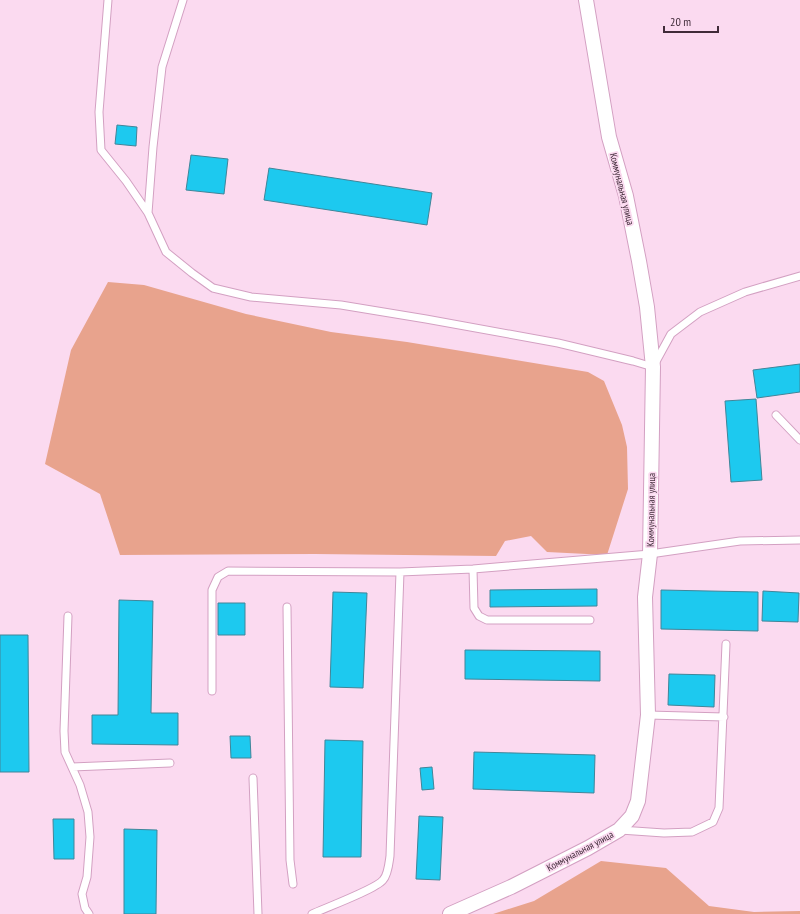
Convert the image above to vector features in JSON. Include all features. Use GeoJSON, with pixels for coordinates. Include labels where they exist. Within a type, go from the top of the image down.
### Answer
{"type":"FeatureCollection","features":[{"type":"Feature","properties":{"kind":"street","name":"Коммунальная улица"},"geometry":{"type":"LineString","coordinates":[[450,914],[512,887],[588,848],[619,830],[632,816],[638,801],[648,715],[645,597],[650,554],[653,367],[647,307],[639,261],[626,196],[609,138],[586,0]]}},
{"type":"Feature","properties":{"kind":"lane"},"geometry":{"type":"LineString","coordinates":[[108,0],[99,112],[101,150],[126,181],[148,214],[166,252],[213,288],[251,297],[341,305],[426,318],[558,343],[653,367],[671,334],[700,312],[746,292],[800,276]]}},
{"type":"Feature","properties":{"kind":"lane"},"geometry":{"type":"LineString","coordinates":[[148,214],[153,147],[162,67],[183,0]]}},
{"type":"Feature","properties":{"kind":"lane"},"geometry":{"type":"LineString","coordinates":[[776,415],[800,440]]}},
{"type":"Feature","properties":{"kind":"lane"},"geometry":{"type":"LineString","coordinates":[[212,691],[212,590],[218,577],[228,571],[400,572],[473,569],[650,554],[740,541],[800,540]]}},
{"type":"Feature","properties":{"kind":"lane"},"geometry":{"type":"LineString","coordinates":[[473,569],[474,608],[479,616],[487,620],[590,620]]}},
{"type":"Feature","properties":{"kind":"lane"},"geometry":{"type":"LineString","coordinates":[[312,914],[368,889],[385,879],[390,856],[400,572]]}},
{"type":"Feature","properties":{"kind":"lane"},"geometry":{"type":"LineString","coordinates":[[287,607],[290,860],[293,884]]}},
{"type":"Feature","properties":{"kind":"lane"},"geometry":{"type":"LineString","coordinates":[[68,616],[64,731],[65,752],[88,812],[90,837],[87,876],[82,894],[85,908],[89,914]]}},
{"type":"Feature","properties":{"kind":"lane"},"geometry":{"type":"LineString","coordinates":[[619,830],[664,833],[692,832],[713,822],[719,808],[726,644]]}},
{"type":"Feature","properties":{"kind":"lane"},"geometry":{"type":"LineString","coordinates":[[648,715],[724,717]]}},
{"type":"Feature","properties":{"kind":"lane"},"geometry":{"type":"LineString","coordinates":[[72,767],[170,763]]}},
{"type":"Feature","properties":{"kind":"lane"},"geometry":{"type":"LineString","coordinates":[[253,778],[258,914]]}},
{"type":"Feature","properties":{"kind":"shaded area"},"geometry":{"type":"Polygon","coordinates":[[[108,282],[144,285],[246,314],[331,332],[407,342],[588,372],[604,381],[622,425],[627,447],[628,489],[607,555],[547,552],[531,536],[505,541],[496,556],[315,554],[120,555],[100,494],[45,464],[71,350],[108,282]]]}},
{"type":"Feature","properties":{"kind":"shaded area"},"geometry":{"type":"Polygon","coordinates":[[[601,861],[666,868],[709,906],[754,912],[800,911],[800,914],[493,914],[534,901],[601,861]]]}},
{"type":"Feature","properties":{"kind":"building"},"geometry":{"type":"Polygon","coordinates":[[[117,125],[137,127],[136,146],[115,144],[117,125]]]}},
{"type":"Feature","properties":{"kind":"building"},"geometry":{"type":"Polygon","coordinates":[[[191,155],[228,159],[224,194],[186,190],[191,155]]]}},
{"type":"Feature","properties":{"kind":"building"},"geometry":{"type":"Polygon","coordinates":[[[269,168],[432,193],[427,225],[264,200],[269,168]]]}},
{"type":"Feature","properties":{"kind":"building"},"geometry":{"type":"Polygon","coordinates":[[[800,364],[800,392],[757,398],[753,370],[800,364]]]}},
{"type":"Feature","properties":{"kind":"building"},"geometry":{"type":"Polygon","coordinates":[[[756,399],[762,480],[731,482],[725,401],[756,399]]]}},
{"type":"Feature","properties":{"kind":"building"},"geometry":{"type":"Polygon","coordinates":[[[597,589],[597,606],[490,607],[490,590],[597,589]]]}},
{"type":"Feature","properties":{"kind":"building"},"geometry":{"type":"Polygon","coordinates":[[[661,590],[758,592],[758,631],[661,629],[661,590]]]}},
{"type":"Feature","properties":{"kind":"building"},"geometry":{"type":"Polygon","coordinates":[[[763,591],[799,593],[798,622],[762,621],[763,591]]]}},
{"type":"Feature","properties":{"kind":"building"},"geometry":{"type":"Polygon","coordinates":[[[333,592],[367,593],[363,688],[330,687],[333,592]]]}},
{"type":"Feature","properties":{"kind":"building"},"geometry":{"type":"Polygon","coordinates":[[[119,600],[153,601],[151,713],[178,713],[178,745],[92,744],[92,715],[118,715],[119,600]]]}},
{"type":"Feature","properties":{"kind":"building"},"geometry":{"type":"Polygon","coordinates":[[[218,603],[245,603],[245,635],[218,635],[218,603]]]}},
{"type":"Feature","properties":{"kind":"building"},"geometry":{"type":"Polygon","coordinates":[[[0,635],[28,635],[29,772],[0,772],[0,635]]]}},
{"type":"Feature","properties":{"kind":"building"},"geometry":{"type":"Polygon","coordinates":[[[465,650],[600,651],[600,681],[465,679],[465,650]]]}},
{"type":"Feature","properties":{"kind":"building"},"geometry":{"type":"Polygon","coordinates":[[[669,674],[715,675],[714,707],[668,705],[669,674]]]}},
{"type":"Feature","properties":{"kind":"building"},"geometry":{"type":"Polygon","coordinates":[[[230,736],[250,736],[251,758],[231,758],[230,736]]]}},
{"type":"Feature","properties":{"kind":"building"},"geometry":{"type":"Polygon","coordinates":[[[325,740],[363,741],[361,857],[323,857],[325,740]]]}},
{"type":"Feature","properties":{"kind":"building"},"geometry":{"type":"Polygon","coordinates":[[[474,752],[595,755],[594,793],[473,789],[474,752]]]}},
{"type":"Feature","properties":{"kind":"building"},"geometry":{"type":"Polygon","coordinates":[[[432,767],[434,789],[422,790],[420,768],[432,767]]]}},
{"type":"Feature","properties":{"kind":"building"},"geometry":{"type":"Polygon","coordinates":[[[419,816],[443,817],[440,880],[416,879],[419,816]]]}},
{"type":"Feature","properties":{"kind":"building"},"geometry":{"type":"Polygon","coordinates":[[[53,819],[74,819],[74,859],[54,859],[53,819]]]}},
{"type":"Feature","properties":{"kind":"building"},"geometry":{"type":"Polygon","coordinates":[[[124,829],[157,830],[156,914],[124,914],[124,829]]]}}]}
